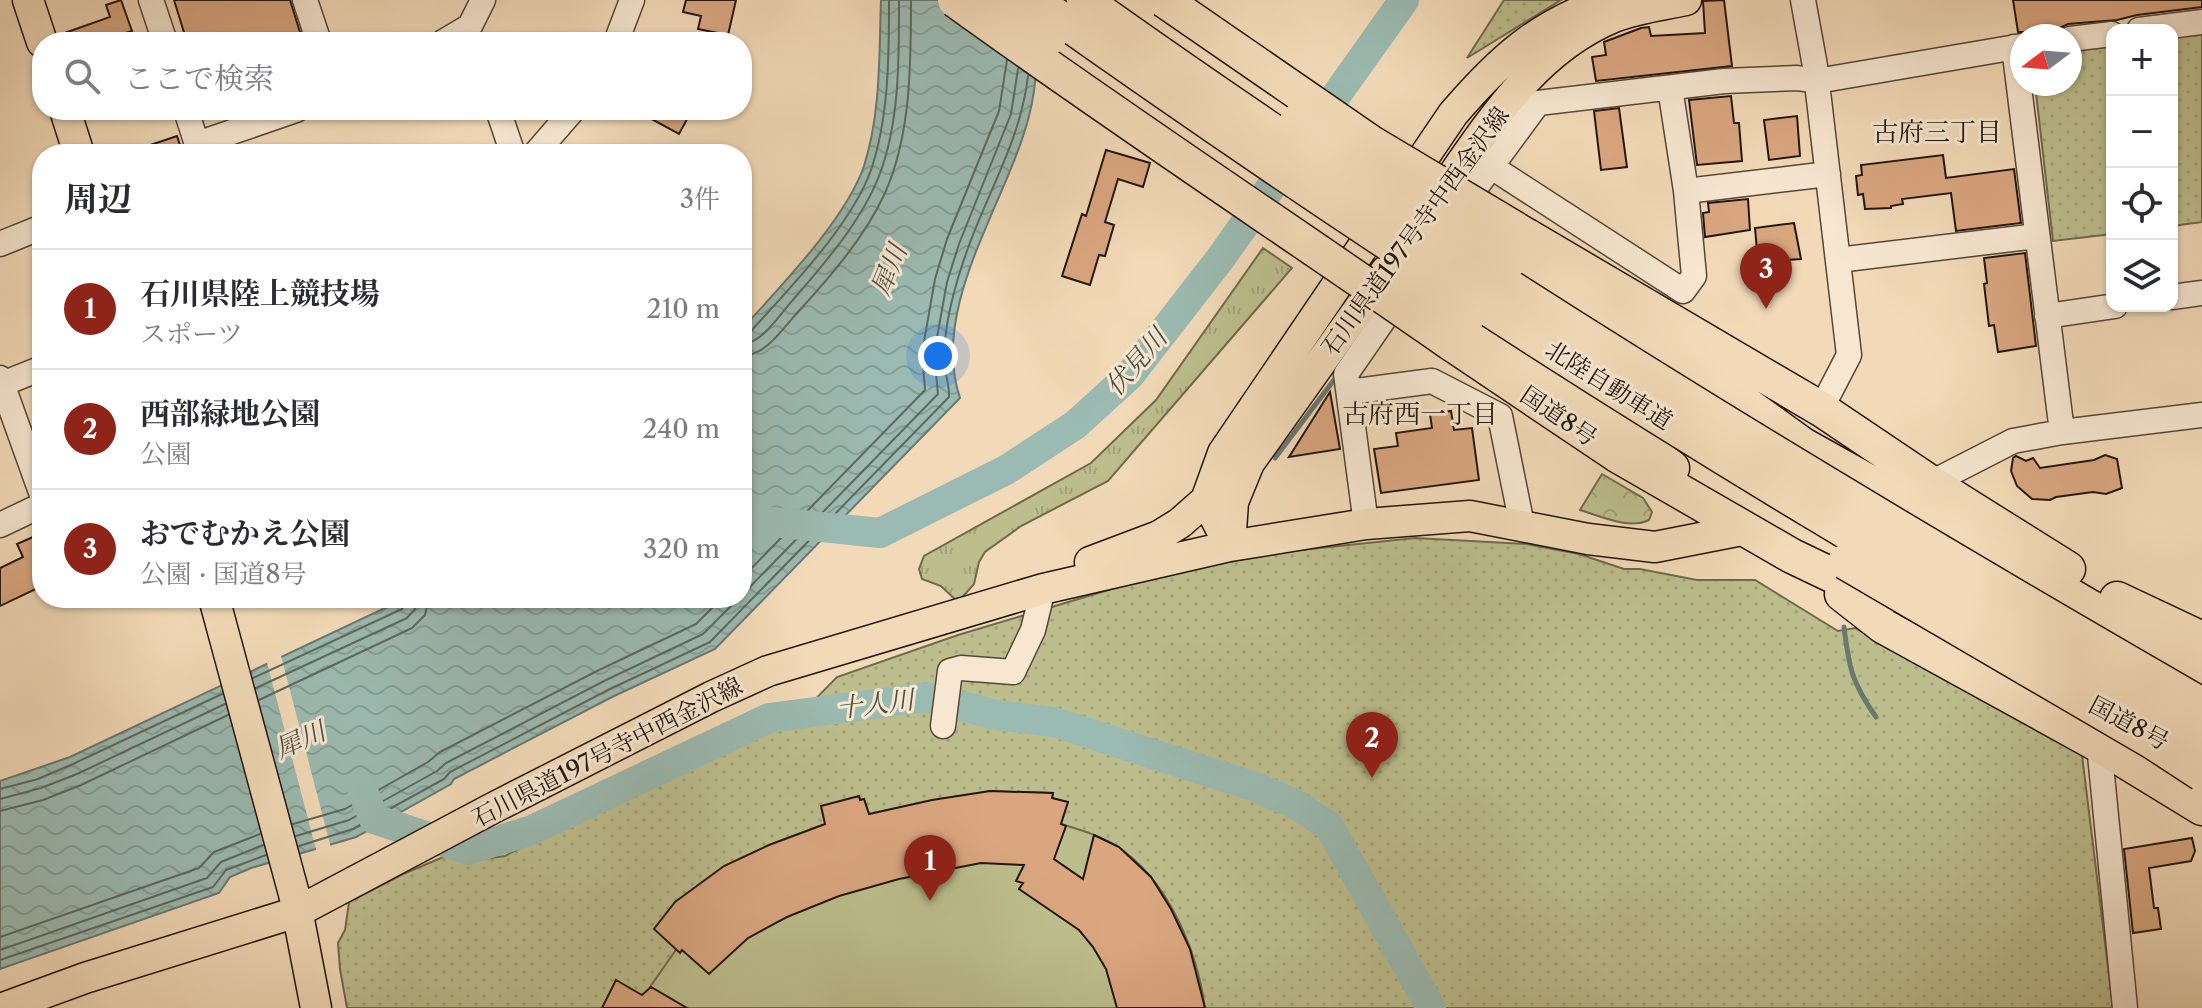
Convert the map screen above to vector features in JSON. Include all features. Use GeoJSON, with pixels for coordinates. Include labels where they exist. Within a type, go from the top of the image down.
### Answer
{"type":"FeatureCollection","features":[{"type":"Feature","properties":{"kind":"highway","name":"国道8号"},"geometry":{"type":"LineString","coordinates":[[955,0],[1067,81],[1304,241],[1458,334],[1617,455],[1792,556],[2011,662],[2179,749],[2202,765]]}},
{"type":"Feature","properties":{"kind":"highway"},"geometry":{"type":"LineString","coordinates":[[1000,0],[1132,100],[1458,334],[2153,742],[2202,774]]}},
{"type":"Feature","properties":{"kind":"highway","name":"北陸自動車道"},"geometry":{"type":"LineString","coordinates":[[1034,0],[1332,206],[1574,364],[1830,522],[2202,740]]}},
{"type":"Feature","properties":{"kind":"highway","name":"北陸自動車道"},"geometry":{"type":"LineString","coordinates":[[1084,0],[1349,184],[1585,336],[1844,496],[2202,705]]}},
{"type":"Feature","properties":{"kind":"highway"},"geometry":{"type":"LineString","coordinates":[[1123,0],[1280,110],[1519,248],[1821,409],[2202,656]]}},
{"type":"Feature","properties":{"kind":"highway"},"geometry":{"type":"LineString","coordinates":[[1164,0],[1803,445],[2032,573],[2202,673]]}},
{"type":"Feature","properties":{"kind":"highway"},"geometry":{"type":"LineString","coordinates":[[1742,401],[1782,417],[1812,415],[1821,409]]}},
{"type":"Feature","properties":{"kind":"highway"},"geometry":{"type":"LineString","coordinates":[[1633,436],[1747,529]]}},
{"type":"Feature","properties":{"kind":"highway"},"geometry":{"type":"LineString","coordinates":[[1792,556],[1883,626],[2099,745],[2202,808]]}},
{"type":"Feature","properties":{"kind":"highway"},"geometry":{"type":"LineString","coordinates":[[2117,599],[2202,639]]}},
{"type":"Feature","properties":{"kind":"main road"},"geometry":{"type":"LineString","coordinates":[[28,0],[39,32]]}},
{"type":"Feature","properties":{"kind":"main road","name":"石川県道197号寺中西金沢線"},"geometry":{"type":"LineString","coordinates":[[1206,500],[1223,453],[1453,114],[1486,75],[1516,48],[1574,12],[1609,0]]}},
{"type":"Feature","properties":{"kind":"main road","name":"石川県道197号寺中西金沢線"},"geometry":{"type":"LineString","coordinates":[[1230,546],[1233,502],[1249,463],[1465,158],[1529,74],[1570,40],[1616,16],[1686,0]]}},
{"type":"Feature","properties":{"kind":"main road"},"geometry":{"type":"LineString","coordinates":[[68,120],[76,144]]}},
{"type":"Feature","properties":{"kind":"main road"},"geometry":{"type":"LineString","coordinates":[[1043,589],[1089,563],[1159,536],[1180,523],[1206,500],[1230,546]]}},
{"type":"Feature","properties":{"kind":"main road","name":"石川県道197号寺中西金沢線"},"geometry":{"type":"LineString","coordinates":[[3,1008],[296,903],[406,855],[493,808],[768,671],[1043,589],[1230,546],[1366,524],[1470,516],[1588,539],[1655,547],[1747,529]]}},
{"type":"Feature","properties":{"kind":"main road"},"geometry":{"type":"LineString","coordinates":[[217,608],[296,903],[316,1008]]}},
{"type":"Feature","properties":{"kind":"street"},"geometry":{"type":"LineString","coordinates":[[151,0],[162,32]]}},
{"type":"Feature","properties":{"kind":"street"},"geometry":{"type":"LineString","coordinates":[[305,0],[316,32]]}},
{"type":"Feature","properties":{"kind":"street"},"geometry":{"type":"LineString","coordinates":[[461,0],[472,32]]}},
{"type":"Feature","properties":{"kind":"street"},"geometry":{"type":"LineString","coordinates":[[474,32],[483,0]]}},
{"type":"Feature","properties":{"kind":"street"},"geometry":{"type":"LineString","coordinates":[[620,32],[632,0]]}},
{"type":"Feature","properties":{"kind":"street"},"geometry":{"type":"LineString","coordinates":[[1803,0],[1817,81],[1849,355],[1821,409]]}},
{"type":"Feature","properties":{"kind":"street"},"geometry":{"type":"LineString","coordinates":[[2178,25],[2202,22]]}},
{"type":"Feature","properties":{"kind":"street"},"geometry":{"type":"LineString","coordinates":[[2082,38],[2106,35]]}},
{"type":"Feature","properties":{"kind":"street"},"geometry":{"type":"LineString","coordinates":[[1366,524],[1346,374],[1490,166],[1538,103],[1724,81],[1797,78],[1817,81],[2010,47]]}},
{"type":"Feature","properties":{"kind":"street"},"geometry":{"type":"LineString","coordinates":[[1490,166],[1683,291],[1694,276],[1686,191],[1670,88]]}},
{"type":"Feature","properties":{"kind":"street"},"geometry":{"type":"LineString","coordinates":[[2023,96],[2062,432]]}},
{"type":"Feature","properties":{"kind":"street"},"geometry":{"type":"LineString","coordinates":[[189,120],[197,144]]}},
{"type":"Feature","properties":{"kind":"street"},"geometry":{"type":"LineString","coordinates":[[211,144],[271,120]]}},
{"type":"Feature","properties":{"kind":"street"},"geometry":{"type":"LineString","coordinates":[[501,120],[510,144]]}},
{"type":"Feature","properties":{"kind":"street"},"geometry":{"type":"LineString","coordinates":[[544,144],[564,120]]}},
{"type":"Feature","properties":{"kind":"street"},"geometry":{"type":"LineString","coordinates":[[1686,191],[1828,174]]}},
{"type":"Feature","properties":{"kind":"street"},"geometry":{"type":"LineString","coordinates":[[0,244],[32,231]]}},
{"type":"Feature","properties":{"kind":"street"},"geometry":{"type":"LineString","coordinates":[[1838,260],[2037,236]]}},
{"type":"Feature","properties":{"kind":"street"},"geometry":{"type":"LineString","coordinates":[[2178,296],[2202,293]]}},
{"type":"Feature","properties":{"kind":"street"},"geometry":{"type":"LineString","coordinates":[[2047,316],[2106,307]]}},
{"type":"Feature","properties":{"kind":"street"},"geometry":{"type":"LineString","coordinates":[[32,371],[1,382],[32,467]]}},
{"type":"Feature","properties":{"kind":"street"},"geometry":{"type":"LineString","coordinates":[[1349,392],[1432,381],[1500,416],[1522,525]]}},
{"type":"Feature","properties":{"kind":"street"},"geometry":{"type":"LineString","coordinates":[[1931,483],[2013,441],[2202,415]]}},
{"type":"Feature","properties":{"kind":"street"},"geometry":{"type":"LineString","coordinates":[[0,525],[32,510]]}},
{"type":"Feature","properties":{"kind":"street"},"geometry":{"type":"LineString","coordinates":[[943,726],[950,671],[961,668],[1013,672],[1033,630],[1043,589]]}},
{"type":"Feature","properties":{"kind":"street"},"geometry":{"type":"LineString","coordinates":[[2099,745],[2125,1008]]}},
{"type":"Feature","properties":{"kind":"green space"},"geometry":{"type":"Polygon","coordinates":[[[1504,0],[1561,0],[1467,58],[1504,0]]]}},
{"type":"Feature","properties":{"kind":"green space"},"geometry":{"type":"Polygon","coordinates":[[[2202,32],[2202,222],[2178,225],[2178,96],[2178,35],[2202,32]]]}},
{"type":"Feature","properties":{"kind":"green space"},"geometry":{"type":"Polygon","coordinates":[[[2106,45],[2106,235],[2053,241],[2036,96],[2082,96],[2082,48],[2106,45]]]}},
{"type":"Feature","properties":{"kind":"green space"},"geometry":{"type":"Polygon","coordinates":[[[1263,248],[1292,268],[1108,481],[1021,526],[985,552],[979,562],[974,584],[958,602],[941,586],[922,579],[919,569],[924,556],[1091,463],[1156,400],[1263,248]]]}},
{"type":"Feature","properties":{"kind":"green space"},"geometry":{"type":"Polygon","coordinates":[[[1602,474],[1643,498],[1652,512],[1649,520],[1624,523],[1580,510],[1602,474]]]}},
{"type":"Feature","properties":{"kind":"green space"},"geometry":{"type":"Polygon","coordinates":[[[1415,538],[1526,544],[1579,554],[1624,569],[1697,580],[1755,580],[1838,631],[1855,628],[2082,755],[2113,1008],[347,1008],[338,943],[345,930],[349,902],[448,855],[484,859],[505,856],[607,801],[730,746],[791,724],[837,677],[958,635],[1172,571],[1291,551],[1415,538]]]}},
{"type":"Feature","properties":{"kind":"green space"},"geometry":{"type":"Polygon","coordinates":[[[990,791],[1053,793],[1048,820],[1102,838],[1136,861],[1152,878],[1177,918],[1195,963],[1205,1008],[645,1008],[650,987],[678,947],[833,828],[828,810],[864,799],[869,815],[990,791]]]}},
{"type":"Feature","properties":{"kind":"water","name":"犀川"},"geometry":{"type":"Polygon","coordinates":[[[881,0],[1037,0],[1036,73],[1029,116],[962,291],[955,327],[953,363],[960,398],[715,649],[612,697],[454,779],[451,784],[356,837],[251,868],[230,877],[219,893],[0,969],[0,781],[70,757],[385,608],[752,608],[752,318],[828,230],[855,186],[870,146],[879,63],[881,0]]]}},
{"type":"Feature","properties":{"kind":"pier"},"geometry":{"type":"Polygon","coordinates":[[[280,652],[331,848],[317,853],[266,659],[280,652]]]}},
{"type":"Feature","properties":{"kind":"building"},"geometry":{"type":"Polygon","coordinates":[[[121,0],[132,31],[68,32],[110,17],[106,5],[121,0]]]}},
{"type":"Feature","properties":{"kind":"building"},"geometry":{"type":"Polygon","coordinates":[[[174,0],[290,0],[300,32],[184,32],[174,0]]]}},
{"type":"Feature","properties":{"kind":"building"},"geometry":{"type":"Polygon","coordinates":[[[686,0],[736,0],[729,32],[698,29],[701,16],[683,12],[686,0]]]}},
{"type":"Feature","properties":{"kind":"building"},"geometry":{"type":"Polygon","coordinates":[[[1724,0],[1732,66],[1596,81],[1592,57],[1606,55],[1604,42],[1649,27],[1651,36],[1705,33],[1703,1],[1724,0]]]}},
{"type":"Feature","properties":{"kind":"building"},"geometry":{"type":"Polygon","coordinates":[[[2013,0],[2202,0],[2202,7],[2117,20],[2017,24],[2013,0]]]}},
{"type":"Feature","properties":{"kind":"building"},"geometry":{"type":"Polygon","coordinates":[[[1731,96],[1734,123],[1739,123],[1742,161],[1697,165],[1689,100],[1731,96]]]}},
{"type":"Feature","properties":{"kind":"building"},"geometry":{"type":"Polygon","coordinates":[[[1619,108],[1627,167],[1601,170],[1594,111],[1619,108]]]}},
{"type":"Feature","properties":{"kind":"building"},"geometry":{"type":"Polygon","coordinates":[[[1797,116],[1800,156],[1769,160],[1764,120],[1797,116]]]}},
{"type":"Feature","properties":{"kind":"building"},"geometry":{"type":"Polygon","coordinates":[[[653,120],[687,120],[679,134],[653,120]]]}},
{"type":"Feature","properties":{"kind":"building"},"geometry":{"type":"Polygon","coordinates":[[[177,136],[180,144],[153,144],[177,136]]]}},
{"type":"Feature","properties":{"kind":"building"},"geometry":{"type":"Polygon","coordinates":[[[1106,150],[1150,163],[1143,187],[1118,179],[1105,222],[1114,225],[1105,256],[1099,255],[1090,285],[1062,276],[1082,214],[1086,216],[1106,150]]]}},
{"type":"Feature","properties":{"kind":"building"},"geometry":{"type":"Polygon","coordinates":[[[1943,155],[1946,178],[2014,169],[2021,223],[1956,231],[1951,193],[1902,199],[1903,204],[1891,208],[1865,209],[1863,194],[1858,195],[1856,176],[1862,175],[1861,165],[1943,155]]]}},
{"type":"Feature","properties":{"kind":"building"},"geometry":{"type":"Polygon","coordinates":[[[1748,199],[1750,230],[1705,237],[1703,213],[1709,212],[1708,203],[1748,199]]]}},
{"type":"Feature","properties":{"kind":"building"},"geometry":{"type":"Polygon","coordinates":[[[1794,223],[1801,259],[1758,262],[1755,228],[1794,223]]]}},
{"type":"Feature","properties":{"kind":"building"},"geometry":{"type":"Polygon","coordinates":[[[2025,253],[2036,346],[1998,352],[1994,325],[1989,326],[1984,258],[2025,253]]]}},
{"type":"Feature","properties":{"kind":"building"},"geometry":{"type":"Polygon","coordinates":[[[1330,392],[1340,449],[1289,457],[1330,392]]]}},
{"type":"Feature","properties":{"kind":"building"},"geometry":{"type":"Polygon","coordinates":[[[1451,411],[1454,430],[1472,428],[1479,480],[1381,493],[1374,449],[1398,446],[1396,433],[1432,428],[1430,414],[1451,411]]]}},
{"type":"Feature","properties":{"kind":"building"},"geometry":{"type":"Polygon","coordinates":[[[2105,455],[2117,459],[2122,488],[2106,494],[2093,492],[2050,500],[2032,499],[2017,486],[2011,471],[2016,456],[2026,461],[2033,458],[2040,468],[2094,460],[2105,455]]]}},
{"type":"Feature","properties":{"kind":"building"},"geometry":{"type":"Polygon","coordinates":[[[32,537],[32,591],[0,606],[0,568],[23,557],[17,544],[32,537]]]}},
{"type":"Feature","properties":{"kind":"building"},"geometry":{"type":"Polygon","coordinates":[[[990,791],[1053,793],[1052,798],[1068,802],[1061,824],[1066,826],[1054,859],[1083,879],[1094,835],[1119,847],[1151,877],[1190,949],[1205,1008],[1117,1008],[1106,969],[1079,930],[1019,889],[1023,883],[1016,881],[1024,865],[981,863],[899,879],[839,896],[787,917],[748,938],[709,974],[654,929],[675,902],[724,866],[825,824],[821,806],[859,796],[860,800],[864,799],[869,814],[990,791]]]}},
{"type":"Feature","properties":{"kind":"building"},"geometry":{"type":"Polygon","coordinates":[[[2192,838],[2195,851],[2191,861],[2149,868],[2154,908],[2158,908],[2161,929],[2133,933],[2124,849],[2192,838]]]}},
{"type":"Feature","properties":{"kind":"building"},"geometry":{"type":"Polygon","coordinates":[[[616,980],[642,995],[651,987],[687,1008],[602,1008],[616,980]]]}},
{"type":"Feature","properties":{"kind":"waterway","name":"伏見川"},"geometry":{"type":"LineString","coordinates":[[752,520],[880,533],[1006,470],[1075,425],[1129,376],[1220,259],[1404,0]]}},
{"type":"Feature","properties":{"kind":"waterway"},"geometry":{"type":"LineString","coordinates":[[1275,458],[1337,376]]}},
{"type":"Feature","properties":{"kind":"waterway"},"geometry":{"type":"LineString","coordinates":[[1844,627],[1853,675],[1876,717]]}},
{"type":"Feature","properties":{"kind":"waterway","name":"十人川"},"geometry":{"type":"LineString","coordinates":[[363,792],[374,819],[468,850],[532,830],[769,718],[927,697],[996,715],[1054,722],[1255,787],[1295,804],[1329,826],[1431,1008]]}},
{"type":"Feature","properties":{"kind":"place","name":"おでむかえ公園"},"geometry":{"type":"Point","coordinates":[1766,309]}},
{"type":"Feature","properties":{"kind":"place","name":"西部緑地公園"},"geometry":{"type":"Point","coordinates":[1372,778]}},
{"type":"Feature","properties":{"kind":"place","name":"石川県陸上競技場"},"geometry":{"type":"Point","coordinates":[930,901]}},
{"type":"Feature","properties":{"kind":"district","name":"古府三丁目"},"geometry":{"type":"Point","coordinates":[1937,132]}},
{"type":"Feature","properties":{"kind":"district","name":"古府西一丁目"},"geometry":{"type":"Point","coordinates":[1420,414]}}]}
